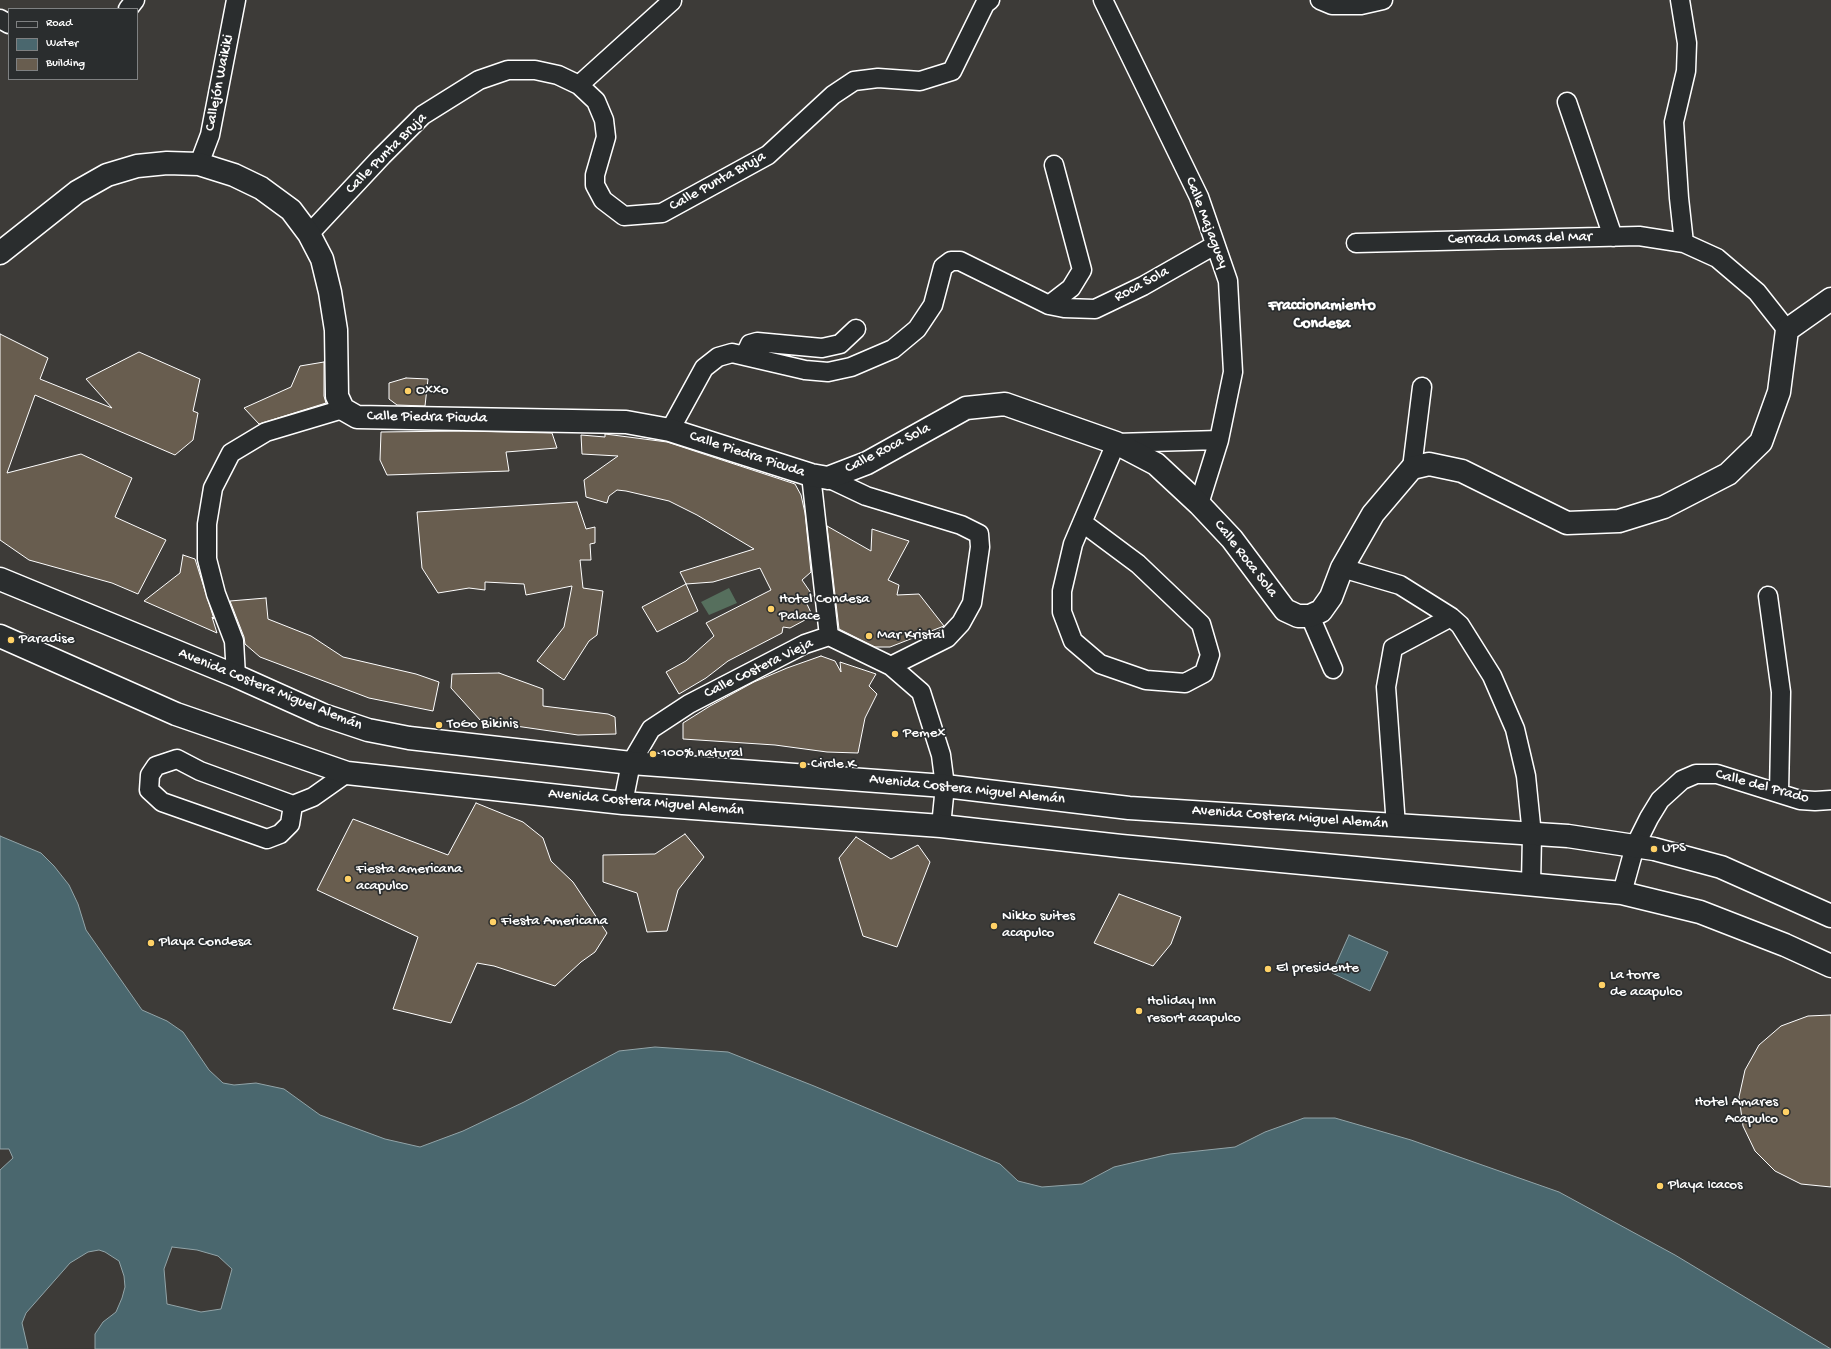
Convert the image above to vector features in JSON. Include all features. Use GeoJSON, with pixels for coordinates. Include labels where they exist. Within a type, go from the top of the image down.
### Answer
{"type":"FeatureCollection","features":[{"type":"Feature","properties":{"kind":"main road"},"geometry":{"type":"LineString","coordinates":[[0,253],[77,192],[107,175],[144,166],[167,163],[199,164],[234,175],[261,188],[290,210],[309,234],[322,259],[330,292],[336,330],[336,396],[343,409]]}},
{"type":"Feature","properties":{"kind":"main road"},"geometry":{"type":"LineString","coordinates":[[1310,616],[1321,611],[1331,597],[1342,568],[1373,514],[1412,468],[1429,464],[1462,471],[1567,523],[1619,521],[1664,507],[1728,474],[1761,442],[1779,392],[1787,330],[1831,299]]}},
{"type":"Feature","properties":{"kind":"main road","name":"Calle Roca Sola"},"geometry":{"type":"LineString","coordinates":[[820,477],[867,463],[966,408],[1005,404],[1116,443],[1156,464],[1199,504],[1232,539],[1285,610],[1298,616],[1310,616]]}},
{"type":"Feature","properties":{"kind":"main road","name":"Calle Piedra Picuda"},"geometry":{"type":"LineString","coordinates":[[343,409],[357,417],[626,422],[670,430],[820,477]]}},
{"type":"Feature","properties":{"kind":"main road","name":"Avenida Costera Miguel Alemán"},"geometry":{"type":"LineString","coordinates":[[0,579],[236,676],[324,715],[368,730],[409,738],[631,763],[945,786],[1129,808],[1532,835],[1568,836],[1654,849],[1721,867],[1831,916]]}},
{"type":"Feature","properties":{"kind":"main road","name":"Avenida Costera Miguel Alemán"},"geometry":{"type":"LineString","coordinates":[[0,636],[176,714],[347,773],[623,803],[941,826],[1121,846],[1622,893],[1700,912],[1785,945],[1831,966]]}},
{"type":"Feature","properties":{"kind":"street"},"geometry":{"type":"LineString","coordinates":[[129,8],[135,0]]}},
{"type":"Feature","properties":{"kind":"street","name":"Callejón Waikiki"},"geometry":{"type":"LineString","coordinates":[[199,164],[210,135],[236,0]]}},
{"type":"Feature","properties":{"kind":"street","name":"Calle Punta Bruja"},"geometry":{"type":"LineString","coordinates":[[309,234],[382,156],[424,115],[479,80],[508,70],[535,70],[558,74],[579,85],[596,101],[604,120],[606,137],[596,175],[596,185],[603,200],[624,216],[662,213],[768,155],[833,95],[854,81],[878,78],[920,81],[952,72],[986,4],[990,0]]}},
{"type":"Feature","properties":{"kind":"street","name":"Calle Majaguey"},"geometry":{"type":"LineString","coordinates":[[1102,0],[1199,197],[1228,281],[1233,372],[1219,440],[1199,504]]}},
{"type":"Feature","properties":{"kind":"street"},"geometry":{"type":"LineString","coordinates":[[1320,0],[1332,5],[1361,6],[1382,0]]}},
{"type":"Feature","properties":{"kind":"street"},"geometry":{"type":"LineString","coordinates":[[1680,0],[1687,43],[1686,64],[1674,122],[1679,198],[1684,243]]}},
{"type":"Feature","properties":{"kind":"street"},"geometry":{"type":"LineString","coordinates":[[579,85],[672,1]]}},
{"type":"Feature","properties":{"kind":"street"},"geometry":{"type":"LineString","coordinates":[[1567,102],[1613,237]]}},
{"type":"Feature","properties":{"kind":"street"},"geometry":{"type":"LineString","coordinates":[[670,430],[704,368],[718,357],[732,353],[805,370],[828,372],[851,367],[893,349],[917,329],[933,305],[944,267],[951,261],[960,261],[1057,306],[1071,288],[1082,270],[1054,164]]}},
{"type":"Feature","properties":{"kind":"street","name":"Cerrada Lomas del Mar"},"geometry":{"type":"LineString","coordinates":[[1356,243],[1639,236],[1684,243],[1717,258],[1722,262],[1757,292],[1787,330]]}},
{"type":"Feature","properties":{"kind":"street","name":"Roca Sola"},"geometry":{"type":"LineString","coordinates":[[1057,306],[1095,310],[1143,286],[1216,245]]}},
{"type":"Feature","properties":{"kind":"street"},"geometry":{"type":"LineString","coordinates":[[745,355],[750,344],[757,342],[822,348],[840,344],[856,329]]}},
{"type":"Feature","properties":{"kind":"street"},"geometry":{"type":"LineString","coordinates":[[1412,468],[1422,387]]}},
{"type":"Feature","properties":{"kind":"street"},"geometry":{"type":"LineString","coordinates":[[236,676],[234,641],[216,594],[207,559],[207,524],[213,488],[231,453],[266,432],[343,409]]}},
{"type":"Feature","properties":{"kind":"street"},"geometry":{"type":"LineString","coordinates":[[1082,523],[1138,564],[1201,624],[1210,655],[1204,672],[1185,683],[1146,680],[1100,664],[1074,640],[1062,612],[1062,591],[1073,544],[1116,443],[1219,440]]}},
{"type":"Feature","properties":{"kind":"street"},"geometry":{"type":"LineString","coordinates":[[820,477],[829,636]]}},
{"type":"Feature","properties":{"kind":"street","name":"Calle Piedra Picuda"},"geometry":{"type":"LineString","coordinates":[[820,477],[866,496],[960,525],[979,534],[980,547],[972,603],[960,623],[947,638],[891,666]]}},
{"type":"Feature","properties":{"kind":"street"},"geometry":{"type":"LineString","coordinates":[[1342,568],[1400,585],[1451,617],[1460,625],[1492,676],[1515,729],[1526,776],[1532,835],[1530,884]]}},
{"type":"Feature","properties":{"kind":"street"},"geometry":{"type":"LineString","coordinates":[[1768,596],[1781,692],[1779,794]]}},
{"type":"Feature","properties":{"kind":"street"},"geometry":{"type":"LineString","coordinates":[[1310,616],[1333,669]]}},
{"type":"Feature","properties":{"kind":"street"},"geometry":{"type":"LineString","coordinates":[[1396,826],[1386,687],[1393,648],[1451,617]]}},
{"type":"Feature","properties":{"kind":"street","name":"Calle Costera Vieja"},"geometry":{"type":"LineString","coordinates":[[623,803],[631,763],[650,729],[689,704],[805,644],[829,636],[891,666],[921,692],[941,754],[945,786],[941,826]]}},
{"type":"Feature","properties":{"kind":"street"},"geometry":{"type":"LineString","coordinates":[[293,805],[290,824],[280,834],[267,839],[162,802],[149,790],[150,775],[156,766],[177,759],[200,771],[293,805],[313,797],[347,773]]}},
{"type":"Feature","properties":{"kind":"street","name":"Calle del Prado"},"geometry":{"type":"LineString","coordinates":[[1622,893],[1635,846],[1649,818],[1660,800],[1682,780],[1696,774],[1717,774],[1779,794],[1804,800],[1831,800]]}},
{"type":"Feature","properties":{"kind":"green space"},"geometry":{"type":"Polygon","coordinates":[[[729,588],[737,603],[709,615],[701,602],[729,588]]]}},
{"type":"Feature","properties":{"kind":"water"},"geometry":{"type":"Polygon","coordinates":[[[0,836],[41,853],[54,866],[69,885],[78,904],[86,930],[142,1010],[167,1021],[183,1032],[209,1070],[223,1083],[234,1085],[256,1083],[284,1089],[320,1115],[385,1139],[420,1147],[463,1131],[524,1102],[619,1051],[655,1047],[728,1052],[814,1086],[1000,1164],[1018,1181],[1042,1187],[1082,1184],[1114,1167],[1170,1154],[1235,1147],[1265,1132],[1304,1118],[1335,1118],[1411,1140],[1559,1192],[1675,1255],[1831,1349],[95,1349],[95,1334],[103,1322],[116,1312],[125,1287],[124,1276],[119,1261],[99,1250],[88,1252],[70,1263],[26,1313],[22,1323],[28,1349],[0,1349],[0,1170],[13,1158],[9,1149],[0,1149],[0,836]],[[172,1247],[164,1269],[167,1304],[201,1312],[221,1309],[232,1269],[218,1256],[197,1250],[172,1247]]]}},
{"type":"Feature","properties":{"kind":"water"},"geometry":{"type":"Polygon","coordinates":[[[1349,935],[1388,952],[1370,991],[1332,973],[1349,935]]]}},
{"type":"Feature","properties":{"kind":"building"},"geometry":{"type":"Polygon","coordinates":[[[0,334],[48,358],[40,379],[112,408],[86,379],[139,352],[200,379],[193,411],[198,413],[193,440],[175,455],[35,395],[7,473],[81,454],[132,478],[115,517],[166,540],[138,594],[112,583],[29,560],[0,540],[0,334]]]}},
{"type":"Feature","properties":{"kind":"building"},"geometry":{"type":"Polygon","coordinates":[[[324,362],[324,396],[326,403],[259,424],[244,408],[291,387],[300,366],[324,362]]]}},
{"type":"Feature","properties":{"kind":"building","name":"Oxxo"},"geometry":{"type":"Polygon","coordinates":[[[406,378],[428,379],[425,406],[397,405],[389,399],[389,383],[406,378]]]}},
{"type":"Feature","properties":{"kind":"building"},"geometry":{"type":"Polygon","coordinates":[[[461,431],[552,433],[557,448],[506,452],[509,471],[387,475],[380,460],[381,432],[461,431]]]}},
{"type":"Feature","properties":{"kind":"building"},"geometry":{"type":"Polygon","coordinates":[[[605,434],[667,442],[795,484],[801,495],[805,513],[811,572],[802,580],[813,596],[806,602],[814,619],[802,613],[805,620],[790,628],[783,627],[782,633],[728,661],[706,678],[679,694],[666,672],[686,661],[714,636],[706,623],[771,590],[760,568],[713,582],[686,584],[680,572],[754,549],[697,515],[669,501],[626,491],[617,490],[609,496],[607,503],[586,497],[584,480],[618,456],[582,454],[581,435],[605,437],[605,434]]]}},
{"type":"Feature","properties":{"kind":"building"},"geometry":{"type":"Polygon","coordinates":[[[577,502],[586,529],[595,527],[595,543],[590,544],[591,560],[580,560],[583,588],[603,591],[597,635],[589,641],[564,680],[537,661],[564,627],[572,586],[526,595],[524,584],[485,582],[485,590],[469,588],[438,593],[422,568],[417,512],[577,502]]]}},
{"type":"Feature","properties":{"kind":"building"},"geometry":{"type":"Polygon","coordinates":[[[827,526],[871,551],[872,529],[909,541],[888,580],[899,585],[897,595],[919,594],[944,626],[890,647],[875,647],[839,629],[827,526]]]}},
{"type":"Feature","properties":{"kind":"building"},"geometry":{"type":"Polygon","coordinates":[[[183,555],[195,559],[217,633],[144,601],[180,573],[183,555]]]}},
{"type":"Feature","properties":{"kind":"building"},"geometry":{"type":"Polygon","coordinates":[[[686,584],[698,611],[657,632],[642,607],[686,584]]]}},
{"type":"Feature","properties":{"kind":"building"},"geometry":{"type":"Polygon","coordinates":[[[266,598],[268,619],[311,636],[343,657],[416,674],[439,682],[433,711],[369,698],[260,657],[245,644],[244,637],[230,601],[266,598]]]}},
{"type":"Feature","properties":{"kind":"building"},"geometry":{"type":"Polygon","coordinates":[[[821,656],[835,661],[841,672],[840,662],[876,674],[869,686],[877,694],[865,718],[858,753],[827,752],[775,745],[683,739],[683,723],[710,706],[754,682],[821,656]]]}},
{"type":"Feature","properties":{"kind":"building"},"geometry":{"type":"Polygon","coordinates":[[[499,673],[543,689],[543,706],[608,714],[615,717],[616,734],[578,735],[481,721],[451,688],[452,674],[499,673]]]}},
{"type":"Feature","properties":{"kind":"building","name":"Fiesta Americana"},"geometry":{"type":"Polygon","coordinates":[[[476,803],[523,822],[543,838],[551,861],[573,882],[607,933],[595,952],[581,962],[555,986],[494,966],[477,963],[451,1023],[393,1009],[418,937],[317,890],[353,819],[448,855],[476,803]]]}},
{"type":"Feature","properties":{"kind":"building"},"geometry":{"type":"Polygon","coordinates":[[[685,834],[704,857],[678,890],[667,931],[647,932],[637,893],[603,882],[603,855],[655,854],[685,834]]]}},
{"type":"Feature","properties":{"kind":"building"},"geometry":{"type":"Polygon","coordinates":[[[856,837],[891,859],[918,845],[930,862],[897,947],[863,936],[839,858],[856,837]]]}},
{"type":"Feature","properties":{"kind":"building"},"geometry":{"type":"Polygon","coordinates":[[[1119,894],[1181,917],[1171,944],[1153,966],[1094,943],[1119,894]]]}},
{"type":"Feature","properties":{"kind":"building","name":"Hotel Amares Acapulco"},"geometry":{"type":"Polygon","coordinates":[[[1831,1015],[1831,1187],[1801,1184],[1775,1171],[1755,1151],[1743,1126],[1739,1097],[1745,1070],[1759,1045],[1781,1026],[1808,1016],[1831,1015]]]}},
{"type":"Feature","properties":{"kind":"place","name":"Oxxo"},"geometry":{"type":"Point","coordinates":[408,391]}},
{"type":"Feature","properties":{"kind":"place","name":"Hotel Condesa Palace"},"geometry":{"type":"Point","coordinates":[771,609]}},
{"type":"Feature","properties":{"kind":"place","name":"Mar Kristal"},"geometry":{"type":"Point","coordinates":[869,636]}},
{"type":"Feature","properties":{"kind":"place","name":"Paradise"},"geometry":{"type":"Point","coordinates":[11,640]}},
{"type":"Feature","properties":{"kind":"place","name":"ToGo Bikinis"},"geometry":{"type":"Point","coordinates":[439,725]}},
{"type":"Feature","properties":{"kind":"place","name":"Pemex"},"geometry":{"type":"Point","coordinates":[895,734]}},
{"type":"Feature","properties":{"kind":"place","name":"100% natural"},"geometry":{"type":"Point","coordinates":[653,754]}},
{"type":"Feature","properties":{"kind":"place","name":"Circle K"},"geometry":{"type":"Point","coordinates":[803,765]}},
{"type":"Feature","properties":{"kind":"place","name":"UPS"},"geometry":{"type":"Point","coordinates":[1654,849]}},
{"type":"Feature","properties":{"kind":"place","name":"Fiesta americana acapulco"},"geometry":{"type":"Point","coordinates":[348,879]}},
{"type":"Feature","properties":{"kind":"place","name":"Fiesta Americana"},"geometry":{"type":"Point","coordinates":[493,922]}},
{"type":"Feature","properties":{"kind":"place","name":"Nikko suites acapulco"},"geometry":{"type":"Point","coordinates":[994,926]}},
{"type":"Feature","properties":{"kind":"place","name":"Playa Condesa"},"geometry":{"type":"Point","coordinates":[151,943]}},
{"type":"Feature","properties":{"kind":"place","name":"El presidente"},"geometry":{"type":"Point","coordinates":[1268,969]}},
{"type":"Feature","properties":{"kind":"place","name":"La torre de acapulco"},"geometry":{"type":"Point","coordinates":[1602,985]}},
{"type":"Feature","properties":{"kind":"place","name":"Holiday Inn resort acapulco"},"geometry":{"type":"Point","coordinates":[1139,1011]}},
{"type":"Feature","properties":{"kind":"place","name":"Hotel Amares Acapulco"},"geometry":{"type":"Point","coordinates":[1786,1112]}},
{"type":"Feature","properties":{"kind":"place","name":"Playa Icacos"},"geometry":{"type":"Point","coordinates":[1660,1186]}},
{"type":"Feature","properties":{"kind":"district","name":"Fraccionamiento Condesa"},"geometry":{"type":"Point","coordinates":[1322,316]}}]}
